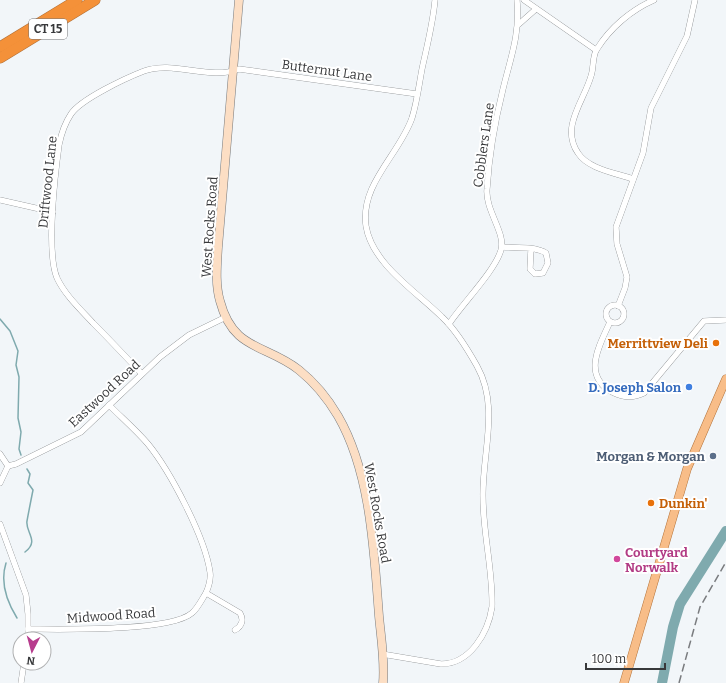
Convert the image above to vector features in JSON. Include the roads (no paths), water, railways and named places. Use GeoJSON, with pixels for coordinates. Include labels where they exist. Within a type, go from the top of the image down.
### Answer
{"type":"FeatureCollection","features":[{"type":"Feature","properties":{"kind":"highway","name":"CT 15"},"geometry":{"type":"LineString","coordinates":[[0,47],[77,0]]}},
{"type":"Feature","properties":{"kind":"highway","name":"CT 15"},"geometry":{"type":"LineString","coordinates":[[0,58],[95,0]]}},
{"type":"Feature","properties":{"kind":"main road","name":"West Rocks Road"},"geometry":{"type":"LineString","coordinates":[[239,0],[217,267],[218,293],[226,317],[234,332],[244,341],[298,369],[310,379],[337,415],[351,443],[367,506],[374,557],[383,683]]}},
{"type":"Feature","properties":{"kind":"main road"},"geometry":{"type":"LineString","coordinates":[[624,683],[686,473],[701,433],[726,379]]}},
{"type":"Feature","properties":{"kind":"street"},"geometry":{"type":"LineString","coordinates":[[382,654],[441,664],[457,662],[470,653],[477,645],[491,616],[492,595],[482,498],[489,398],[483,378],[449,324],[390,268],[372,244],[367,228],[366,213],[369,196],[410,123],[417,102],[417,94],[435,0]]}},
{"type":"Feature","properties":{"kind":"street","name":"Cobblers Lane"},"geometry":{"type":"LineString","coordinates":[[502,247],[501,236],[488,205],[487,188],[497,114],[517,39],[519,24],[517,0]]}},
{"type":"Feature","properties":{"kind":"street"},"geometry":{"type":"LineString","coordinates":[[524,0],[596,50]]}},
{"type":"Feature","properties":{"kind":"street"},"geometry":{"type":"LineString","coordinates":[[633,179],[589,163],[581,157],[573,143],[572,124],[592,75],[596,50],[618,24],[633,12],[654,0]]}},
{"type":"Feature","properties":{"kind":"street"},"geometry":{"type":"LineString","coordinates":[[619,306],[627,277],[620,257],[616,233],[643,153],[651,108],[683,47],[693,14],[695,1],[687,0]]}},
{"type":"Feature","properties":{"kind":"street"},"geometry":{"type":"LineString","coordinates":[[519,24],[536,9]]}},
{"type":"Feature","properties":{"kind":"street","name":"Driftwood Lane"},"geometry":{"type":"LineString","coordinates":[[141,373],[79,308],[57,277],[52,253],[53,212],[59,145],[62,134],[72,114],[82,104],[110,87],[150,69],[156,68],[226,73],[234,71]]}},
{"type":"Feature","properties":{"kind":"street","name":"Butternut Lane"},"geometry":{"type":"LineString","coordinates":[[234,71],[239,69],[417,94]]}},
{"type":"Feature","properties":{"kind":"street"},"geometry":{"type":"LineString","coordinates":[[0,200],[53,212]]}},
{"type":"Feature","properties":{"kind":"street"},"geometry":{"type":"LineString","coordinates":[[449,324],[483,278],[502,247],[531,249],[542,251],[547,256],[548,263],[543,273],[535,274],[530,269],[531,249]]}},
{"type":"Feature","properties":{"kind":"street"},"geometry":{"type":"LineString","coordinates":[[612,306],[619,306],[625,314],[623,320],[616,324],[610,322],[606,316],[607,311],[612,306]]}},
{"type":"Feature","properties":{"kind":"street","name":"Eastwood Road"},"geometry":{"type":"LineString","coordinates":[[8,466],[16,464],[81,432],[141,373],[189,335],[226,317]]}},
{"type":"Feature","properties":{"kind":"street"},"geometry":{"type":"LineString","coordinates":[[610,322],[595,358],[595,372],[598,380],[609,390],[622,396],[629,397],[644,393],[704,321],[726,320]]}},
{"type":"Feature","properties":{"kind":"street"},"geometry":{"type":"LineString","coordinates":[[109,405],[148,445],[165,468],[198,535],[208,564],[210,577],[206,593],[240,613],[242,623],[235,630]]}},
{"type":"Feature","properties":{"kind":"street"},"geometry":{"type":"LineString","coordinates":[[0,454],[8,466],[0,483]]}},
{"type":"Feature","properties":{"kind":"street"},"geometry":{"type":"LineString","coordinates":[[0,524],[26,595],[28,629]]}},
{"type":"Feature","properties":{"kind":"street","name":"Midwood Road"},"geometry":{"type":"LineString","coordinates":[[28,629],[129,627],[166,622],[192,613],[206,593]]}},
{"type":"Feature","properties":{"kind":"street"},"geometry":{"type":"LineString","coordinates":[[22,683],[23,671]]}},
{"type":"Feature","properties":{"kind":"waterway"},"geometry":{"type":"LineString","coordinates":[[0,319],[10,331],[18,351],[16,365],[19,377],[18,418],[21,432],[19,449],[21,455]]}},
{"type":"Feature","properties":{"kind":"waterway"},"geometry":{"type":"LineString","coordinates":[[25,552],[29,548],[32,540],[27,521],[33,490],[28,483],[30,474],[27,469]]}},
{"type":"Feature","properties":{"kind":"waterway"},"geometry":{"type":"LineString","coordinates":[[662,683],[673,627],[680,604],[726,531]]}},
{"type":"Feature","properties":{"kind":"waterway"},"geometry":{"type":"LineString","coordinates":[[6,563],[4,570],[4,585],[10,605],[17,618]]}},
{"type":"Feature","properties":{"kind":"railway"},"geometry":{"type":"LineString","coordinates":[[679,683],[700,607],[726,562]]}},
{"type":"Feature","properties":{"kind":"place","name":"Merrittview Deli"},"geometry":{"type":"Point","coordinates":[716,343]}},
{"type":"Feature","properties":{"kind":"place","name":"D. Joseph Salon"},"geometry":{"type":"Point","coordinates":[689,387]}},
{"type":"Feature","properties":{"kind":"place","name":"Morgan & Morgan"},"geometry":{"type":"Point","coordinates":[713,456]}},
{"type":"Feature","properties":{"kind":"place","name":"Dunkin'"},"geometry":{"type":"Point","coordinates":[651,503]}},
{"type":"Feature","properties":{"kind":"place","name":"Courtyard Norwalk"},"geometry":{"type":"Point","coordinates":[617,559]}}]}
